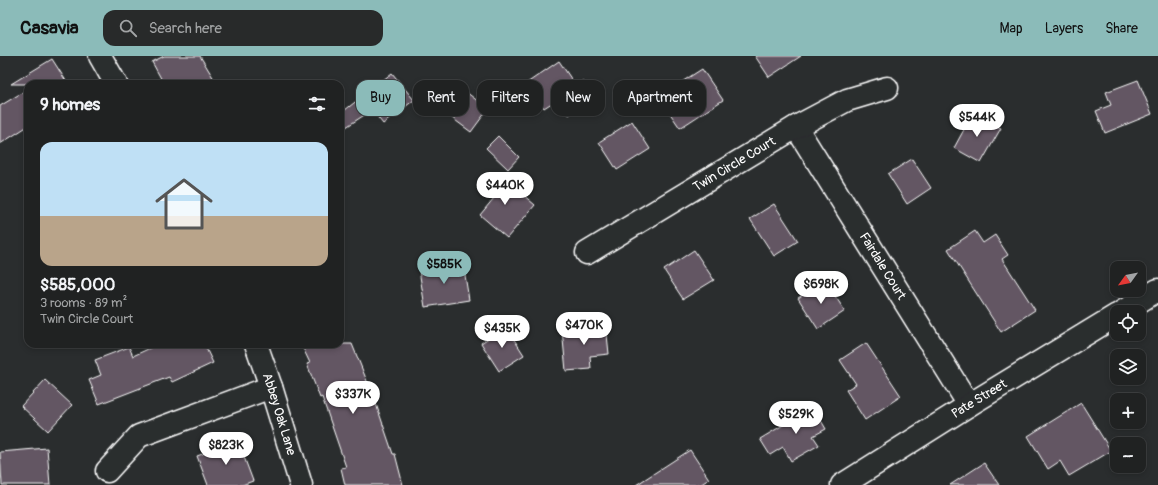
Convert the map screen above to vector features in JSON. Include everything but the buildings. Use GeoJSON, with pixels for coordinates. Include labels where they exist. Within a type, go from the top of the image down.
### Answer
{"type":"FeatureCollection","features":[{"type":"Feature","properties":{"kind":"street"},"geometry":{"type":"LineString","coordinates":[[100,56],[114,80]]}},
{"type":"Feature","properties":{"kind":"street","name":"Twin Circle Court"},"geometry":{"type":"LineString","coordinates":[[587,253],[796,127],[847,100],[887,88]]}},
{"type":"Feature","properties":{"kind":"street","name":"Fairdale Court"},"geometry":{"type":"LineString","coordinates":[[796,127],[969,405]]}},
{"type":"Feature","properties":{"kind":"street"},"geometry":{"type":"LineString","coordinates":[[1133,305],[1158,290]]}},
{"type":"Feature","properties":{"kind":"street","name":"Pate Street"},"geometry":{"type":"LineString","coordinates":[[842,485],[969,405],[1110,319]]}},
{"type":"Feature","properties":{"kind":"street","name":"Abbey Oak Lane"},"geometry":{"type":"LineString","coordinates":[[257,348],[301,485]]}},
{"type":"Feature","properties":{"kind":"street"},"geometry":{"type":"LineString","coordinates":[[107,471],[139,436],[271,387]]}}]}
